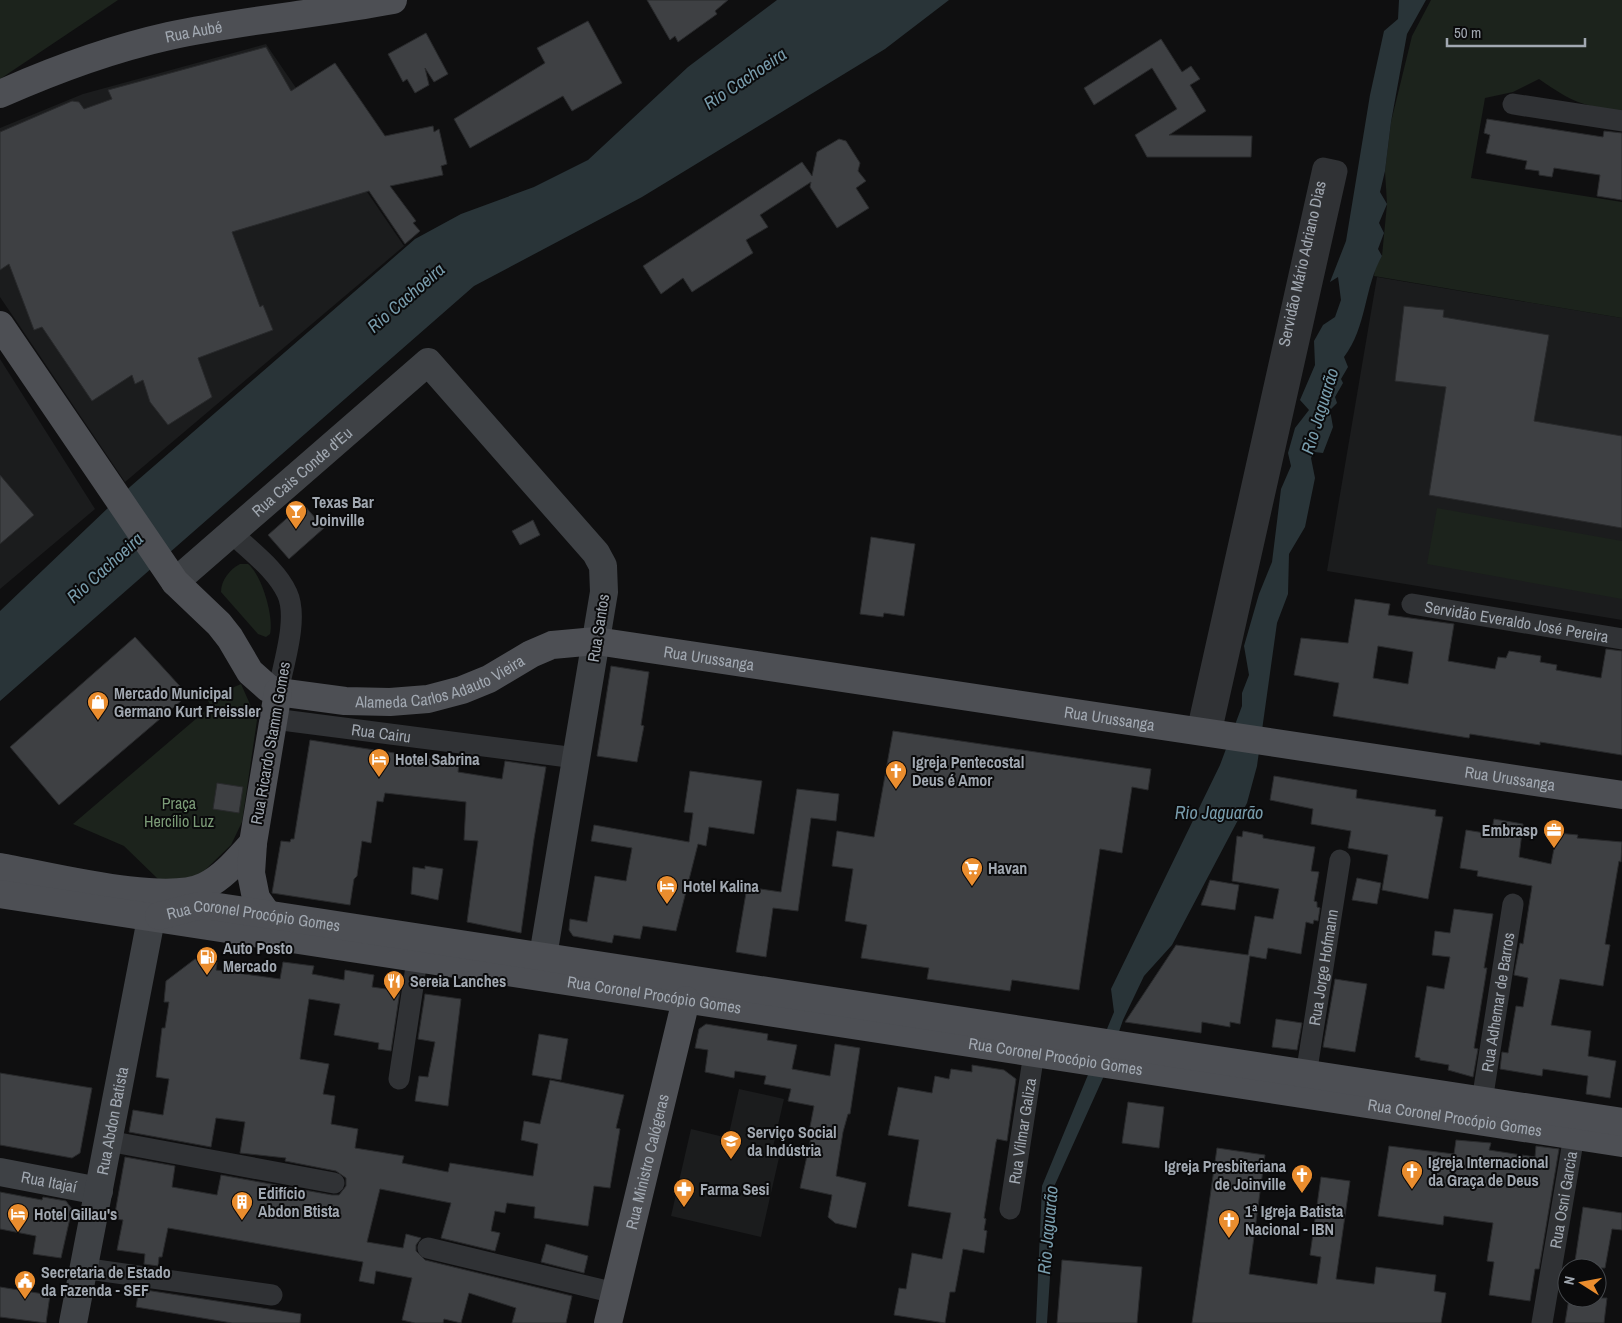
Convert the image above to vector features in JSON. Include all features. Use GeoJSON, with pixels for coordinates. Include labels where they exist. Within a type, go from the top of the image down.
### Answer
{"type":"FeatureCollection","features":[{"type":"Feature","properties":{"kind":"main road","name":"Rua Aubé"},"geometry":{"type":"LineString","coordinates":[[0,94],[81,62],[168,36],[394,0]]}},
{"type":"Feature","properties":{"kind":"main road"},"geometry":{"type":"LineString","coordinates":[[0,325],[171,576],[230,638],[257,681],[278,692]]}},
{"type":"Feature","properties":{"kind":"main road","name":"Rua Urussanga"},"geometry":{"type":"LineString","coordinates":[[596,641],[1622,795]]}},
{"type":"Feature","properties":{"kind":"main road","name":"Alameda Carlos Adauto Vieira"},"geometry":{"type":"LineString","coordinates":[[278,692],[345,701],[390,702],[428,699],[462,690],[489,679],[531,654],[552,646],[572,642],[596,641]]}},
{"type":"Feature","properties":{"kind":"main road","name":"Rua Ricardo Stamm Gomes"},"geometry":{"type":"LineString","coordinates":[[0,867],[139,891],[178,893],[205,886],[227,870],[253,843],[278,692]]}},
{"type":"Feature","properties":{"kind":"main road"},"geometry":{"type":"LineString","coordinates":[[253,843],[252,888],[256,898],[268,915]]}},
{"type":"Feature","properties":{"kind":"main road"},"geometry":{"type":"LineString","coordinates":[[0,894],[151,919],[147,904],[139,891]]}},
{"type":"Feature","properties":{"kind":"main road","name":"Rua Coronel Procópio Gomes"},"geometry":{"type":"LineString","coordinates":[[151,919],[198,906],[543,956],[1622,1143]]}},
{"type":"Feature","properties":{"kind":"main road","name":"Rua Coronel Procópio Gomes"},"geometry":{"type":"LineString","coordinates":[[151,919],[1034,1053],[1084,1051]]}},
{"type":"Feature","properties":{"kind":"main road","name":"Rua Ministro Calógeras"},"geometry":{"type":"LineString","coordinates":[[608,1323],[686,1000]]}},
{"type":"Feature","properties":{"kind":"main road","name":"Rua Coronel Procópio Gomes"},"geometry":{"type":"LineString","coordinates":[[1127,1057],[1306,1074],[1622,1122]]}},
{"type":"Feature","properties":{"kind":"street"},"geometry":{"type":"LineString","coordinates":[[1513,104],[1622,121]]}},
{"type":"Feature","properties":{"kind":"street","name":"Servidão Mário Adriano Dias"},"geometry":{"type":"LineString","coordinates":[[1209,733],[1330,170]]}},
{"type":"Feature","properties":{"kind":"street","name":"Rua Cais Conde d'Eu"},"geometry":{"type":"LineString","coordinates":[[171,576],[232,533],[428,362]]}},
{"type":"Feature","properties":{"kind":"street","name":"Rua Santos"},"geometry":{"type":"LineString","coordinates":[[428,362],[596,553],[603,566],[605,579],[596,641],[543,956]]}},
{"type":"Feature","properties":{"kind":"street","name":"Rua Ricardo Stamm Gomes"},"geometry":{"type":"LineString","coordinates":[[232,533],[279,579],[288,594],[292,610],[278,692]]}},
{"type":"Feature","properties":{"kind":"street","name":"Servidão Everaldo José Pereira"},"geometry":{"type":"LineString","coordinates":[[1412,604],[1622,638]]}},
{"type":"Feature","properties":{"kind":"street","name":"Rua Cairu"},"geometry":{"type":"LineString","coordinates":[[274,719],[576,758]]}},
{"type":"Feature","properties":{"kind":"street","name":"Rua Jorge Hofmann"},"geometry":{"type":"LineString","coordinates":[[1306,1074],[1340,860]]}},
{"type":"Feature","properties":{"kind":"street","name":"Rua Adhemar de Barros"},"geometry":{"type":"LineString","coordinates":[[1482,1101],[1513,904]]}},
{"type":"Feature","properties":{"kind":"street","name":"Rua Abdon Batista"},"geometry":{"type":"LineString","coordinates":[[74,1323],[82,1268],[99,1191],[151,919]]}},
{"type":"Feature","properties":{"kind":"street"},"geometry":{"type":"LineString","coordinates":[[399,1079],[417,960]]}},
{"type":"Feature","properties":{"kind":"street","name":"Rua Vilmar Galiza"},"geometry":{"type":"LineString","coordinates":[[1010,1209],[1034,1053]]}},
{"type":"Feature","properties":{"kind":"street","name":"Rua Osni Garcia"},"geometry":{"type":"LineString","coordinates":[[1542,1323],[1574,1136]]}},
{"type":"Feature","properties":{"kind":"street"},"geometry":{"type":"LineString","coordinates":[[108,1141],[334,1183]]}},
{"type":"Feature","properties":{"kind":"street","name":"Rua Itajaí"},"geometry":{"type":"LineString","coordinates":[[0,1172],[99,1191]]}},
{"type":"Feature","properties":{"kind":"street"},"geometry":{"type":"LineString","coordinates":[[428,1248],[615,1293]]}},
{"type":"Feature","properties":{"kind":"street"},"geometry":{"type":"LineString","coordinates":[[82,1268],[272,1296]]}},
{"type":"Feature","properties":{"kind":"shaded area"},"geometry":{"type":"Polygon","coordinates":[[[266,44],[404,246],[125,482],[0,297],[0,128],[83,94],[266,44]]]}},
{"type":"Feature","properties":{"kind":"shaded area"},"geometry":{"type":"Polygon","coordinates":[[[1377,277],[1622,318],[1622,620],[1327,571],[1377,277]]]}},
{"type":"Feature","properties":{"kind":"shaded area"},"geometry":{"type":"Polygon","coordinates":[[[0,359],[95,509],[0,589],[0,359]]]}},
{"type":"Feature","properties":{"kind":"shaded area","name":"Serviço Social da Indústria"},"geometry":{"type":"Polygon","coordinates":[[[739,1089],[784,1099],[773,1147],[781,1149],[761,1237],[671,1216],[691,1129],[728,1138],[739,1089]]]}},
{"type":"Feature","properties":{"kind":"green space"},"geometry":{"type":"Polygon","coordinates":[[[0,0],[118,0],[0,79],[0,0]]]}},
{"type":"Feature","properties":{"kind":"green space"},"geometry":{"type":"Polygon","coordinates":[[[1431,0],[1622,0],[1622,112],[1578,102],[1539,79],[1513,92],[1485,98],[1471,178],[1622,202],[1622,318],[1374,276],[1375,268],[1382,256],[1387,204],[1385,171],[1391,122],[1412,36],[1431,0]]]}},
{"type":"Feature","properties":{"kind":"green space"},"geometry":{"type":"Polygon","coordinates":[[[1437,508],[1622,541],[1622,599],[1427,564],[1437,508]]]}},
{"type":"Feature","properties":{"kind":"green space"},"geometry":{"type":"Polygon","coordinates":[[[240,564],[248,564],[253,569],[266,597],[271,627],[270,634],[266,637],[258,634],[221,592],[227,575],[240,564]]]}},
{"type":"Feature","properties":{"kind":"green space","name":"Praça Hercílio Luz"},"geometry":{"type":"Polygon","coordinates":[[[241,684],[257,720],[242,822],[231,845],[203,872],[179,882],[158,879],[124,846],[73,824],[211,706],[207,699],[241,684]]]}},
{"type":"Feature","properties":{"kind":"water","name":"Rio Cachoeira"},"geometry":{"type":"Polygon","coordinates":[[[777,0],[949,0],[885,49],[642,197],[474,286],[0,701],[0,611],[131,486],[415,239],[461,214],[534,187],[588,160],[688,67],[777,0]]]}},
{"type":"Feature","properties":{"kind":"water","name":"Rio Jaguarão"},"geometry":{"type":"Polygon","coordinates":[[[1399,0],[1426,0],[1407,34],[1391,122],[1385,171],[1380,192],[1387,204],[1379,223],[1384,233],[1378,249],[1382,256],[1376,268],[1357,333],[1344,357],[1348,367],[1341,379],[1343,383],[1335,397],[1337,403],[1330,410],[1333,427],[1323,453],[1314,452],[1311,458],[1315,478],[1305,527],[1289,554],[1288,594],[1277,623],[1257,766],[1247,803],[1172,945],[1144,976],[1123,1020],[1103,1078],[1053,1189],[1054,1215],[1047,1323],[1036,1323],[1042,1186],[1114,1012],[1111,989],[1220,765],[1242,706],[1242,693],[1249,675],[1244,646],[1259,594],[1272,562],[1281,489],[1291,466],[1288,453],[1295,428],[1309,410],[1300,400],[1315,365],[1314,341],[1323,325],[1335,317],[1341,300],[1338,277],[1330,282],[1346,241],[1370,95],[1384,31],[1398,19],[1399,0]]]}},
{"type":"Feature","properties":{"kind":"building"},"geometry":{"type":"Polygon","coordinates":[[[647,0],[728,0],[715,11],[717,14],[678,42],[675,36],[670,40],[647,0]]]}},
{"type":"Feature","properties":{"kind":"building"},"geometry":{"type":"Polygon","coordinates":[[[588,21],[622,83],[572,111],[563,96],[470,148],[454,119],[545,63],[537,48],[588,21]]]}},
{"type":"Feature","properties":{"kind":"building"},"geometry":{"type":"Polygon","coordinates":[[[426,33],[448,74],[434,82],[425,68],[429,85],[415,93],[407,79],[403,82],[388,54],[426,33]]]}},
{"type":"Feature","properties":{"kind":"building"},"geometry":{"type":"Polygon","coordinates":[[[1161,39],[1182,72],[1191,66],[1200,79],[1190,85],[1206,111],[1169,135],[1252,136],[1251,157],[1147,157],[1135,135],[1177,109],[1152,68],[1094,105],[1084,88],[1161,39]]]}},
{"type":"Feature","properties":{"kind":"building"},"geometry":{"type":"Polygon","coordinates":[[[266,47],[291,91],[335,63],[385,136],[433,126],[434,132],[439,129],[447,164],[441,166],[443,175],[390,186],[416,221],[413,223],[420,231],[405,244],[369,191],[232,232],[260,307],[263,305],[273,330],[198,358],[212,397],[168,425],[150,402],[143,380],[135,384],[132,375],[92,401],[42,327],[34,330],[9,264],[0,270],[0,132],[72,101],[79,102],[84,109],[112,99],[108,90],[266,47]]]}},
{"type":"Feature","properties":{"kind":"building"},"geometry":{"type":"Polygon","coordinates":[[[1487,119],[1603,137],[1604,131],[1622,133],[1622,200],[1597,196],[1600,175],[1554,168],[1552,177],[1539,175],[1539,171],[1525,169],[1527,161],[1486,153],[1490,135],[1484,133],[1487,119]]]}},
{"type":"Feature","properties":{"kind":"building"},"geometry":{"type":"Polygon","coordinates":[[[839,139],[846,141],[860,163],[858,171],[866,181],[856,188],[869,208],[837,228],[810,187],[811,182],[760,215],[768,227],[746,240],[753,253],[692,292],[683,278],[661,294],[643,266],[802,162],[812,176],[817,152],[839,139]]]}},
{"type":"Feature","properties":{"kind":"building"},"geometry":{"type":"Polygon","coordinates":[[[1404,306],[1444,310],[1443,317],[1549,335],[1534,421],[1622,436],[1622,528],[1429,495],[1446,387],[1395,381],[1404,306]]]}},
{"type":"Feature","properties":{"kind":"building"},"geometry":{"type":"Polygon","coordinates":[[[0,475],[34,515],[0,544],[0,475]]]}},
{"type":"Feature","properties":{"kind":"building"},"geometry":{"type":"Polygon","coordinates":[[[303,504],[324,528],[289,559],[268,535],[303,504]]]}},
{"type":"Feature","properties":{"kind":"building"},"geometry":{"type":"Polygon","coordinates":[[[533,520],[540,535],[520,545],[512,531],[533,520]]]}},
{"type":"Feature","properties":{"kind":"building"},"geometry":{"type":"Polygon","coordinates":[[[871,537],[915,544],[904,616],[884,613],[883,617],[860,614],[871,537]]]}},
{"type":"Feature","properties":{"kind":"building"},"geometry":{"type":"Polygon","coordinates":[[[1355,599],[1390,604],[1388,615],[1454,624],[1448,661],[1495,669],[1498,657],[1506,658],[1509,651],[1541,656],[1540,662],[1557,665],[1556,670],[1601,678],[1606,649],[1622,651],[1622,755],[1540,742],[1540,745],[1470,734],[1469,738],[1333,716],[1339,683],[1294,675],[1301,638],[1348,643],[1355,599]],[[1378,646],[1373,678],[1408,684],[1413,652],[1378,646]]]}},
{"type":"Feature","properties":{"kind":"building","name":"Mercado Municipal Germano Kurt Freissler"},"geometry":{"type":"Polygon","coordinates":[[[135,637],[188,695],[59,805],[10,747],[135,637]]]}},
{"type":"Feature","properties":{"kind":"building"},"geometry":{"type":"Polygon","coordinates":[[[611,666],[649,672],[641,725],[644,726],[637,762],[597,756],[611,666]]]}},
{"type":"Feature","properties":{"kind":"building","name":"Havan"},"geometry":{"type":"Polygon","coordinates":[[[893,731],[1151,769],[1148,790],[1132,787],[1122,853],[1100,849],[1079,990],[1012,980],[1010,991],[927,979],[929,968],[861,958],[867,925],[845,921],[853,869],[832,866],[837,831],[874,837],[893,731]]]}},
{"type":"Feature","properties":{"kind":"building"},"geometry":{"type":"Polygon","coordinates":[[[310,740],[459,763],[458,772],[502,779],[505,761],[546,767],[521,933],[467,922],[478,841],[464,840],[466,802],[385,793],[383,802],[377,801],[371,843],[362,841],[357,876],[354,879],[350,905],[272,893],[281,841],[290,842],[291,839],[294,839],[310,740]]]}},
{"type":"Feature","properties":{"kind":"building"},"geometry":{"type":"Polygon","coordinates":[[[690,771],[762,781],[754,834],[709,827],[706,846],[698,844],[676,931],[643,926],[640,939],[614,935],[612,943],[573,936],[569,930],[570,919],[587,922],[595,876],[626,881],[632,848],[591,841],[594,825],[689,842],[693,813],[684,812],[690,771]]]}},
{"type":"Feature","properties":{"kind":"building"},"geometry":{"type":"Polygon","coordinates":[[[1274,776],[1357,790],[1356,798],[1436,810],[1435,816],[1443,817],[1428,899],[1382,890],[1388,855],[1348,848],[1351,831],[1311,824],[1313,809],[1270,800],[1274,776]]]}},
{"type":"Feature","properties":{"kind":"building"},"geometry":{"type":"Polygon","coordinates":[[[217,783],[243,787],[239,813],[213,809],[217,783]]]}},
{"type":"Feature","properties":{"kind":"building"},"geometry":{"type":"Polygon","coordinates":[[[797,789],[839,794],[836,821],[811,818],[798,911],[773,908],[766,957],[736,952],[747,887],[781,892],[797,789]]]}},
{"type":"Feature","properties":{"kind":"building"},"geometry":{"type":"Polygon","coordinates":[[[1494,819],[1523,824],[1519,857],[1551,864],[1557,833],[1578,835],[1577,838],[1622,842],[1621,862],[1619,861],[1605,944],[1610,945],[1603,986],[1560,979],[1551,1025],[1591,1031],[1588,1056],[1616,1061],[1610,1098],[1586,1094],[1588,1076],[1543,1069],[1542,1076],[1500,1069],[1502,1052],[1508,1053],[1516,1006],[1523,1007],[1528,978],[1514,975],[1520,943],[1523,944],[1532,886],[1477,876],[1478,871],[1460,868],[1466,830],[1491,834],[1494,819]]]}},
{"type":"Feature","properties":{"kind":"building"},"geometry":{"type":"Polygon","coordinates":[[[1243,831],[1263,835],[1263,838],[1315,847],[1311,871],[1319,872],[1314,901],[1317,902],[1317,907],[1320,908],[1318,921],[1314,920],[1313,924],[1306,922],[1301,954],[1268,948],[1266,959],[1250,956],[1240,1024],[1230,1022],[1230,1027],[1202,1022],[1201,1033],[1125,1022],[1176,945],[1248,955],[1255,916],[1273,919],[1279,889],[1232,881],[1237,836],[1242,837],[1243,831]]]}},
{"type":"Feature","properties":{"kind":"building"},"geometry":{"type":"Polygon","coordinates":[[[425,866],[443,869],[438,900],[411,894],[413,867],[425,869],[425,866]]]}},
{"type":"Feature","properties":{"kind":"building"},"geometry":{"type":"Polygon","coordinates":[[[1357,878],[1381,883],[1377,904],[1352,900],[1357,878]]]}},
{"type":"Feature","properties":{"kind":"building"},"geometry":{"type":"Polygon","coordinates":[[[1210,880],[1239,885],[1235,910],[1201,905],[1210,880]]]}},
{"type":"Feature","properties":{"kind":"building"},"geometry":{"type":"Polygon","coordinates":[[[1454,909],[1493,914],[1484,968],[1487,968],[1474,1048],[1478,1049],[1473,1077],[1448,1070],[1449,1065],[1420,1060],[1420,1058],[1415,1057],[1427,986],[1444,989],[1450,957],[1432,955],[1435,931],[1450,933],[1454,909]]]}},
{"type":"Feature","properties":{"kind":"building"},"geometry":{"type":"Polygon","coordinates":[[[195,959],[217,962],[216,970],[280,979],[283,962],[314,966],[312,974],[344,980],[345,970],[374,975],[372,987],[400,991],[391,1051],[378,1049],[379,1043],[334,1035],[340,1004],[309,999],[300,1059],[329,1064],[323,1094],[335,1096],[331,1124],[358,1129],[355,1148],[404,1156],[402,1163],[448,1172],[450,1163],[533,1176],[538,1144],[521,1140],[524,1121],[540,1124],[550,1080],[624,1095],[616,1128],[620,1129],[610,1188],[594,1186],[588,1226],[534,1218],[535,1207],[507,1203],[505,1213],[495,1211],[491,1231],[500,1233],[495,1251],[441,1238],[451,1203],[380,1189],[367,1242],[403,1248],[406,1234],[421,1238],[416,1245],[416,1251],[425,1260],[572,1296],[566,1323],[512,1323],[516,1308],[469,1293],[461,1323],[444,1319],[443,1323],[415,1323],[402,1320],[412,1278],[376,1271],[374,1284],[359,1281],[363,1262],[168,1228],[162,1257],[159,1257],[158,1266],[144,1264],[145,1254],[117,1250],[123,1220],[114,1219],[125,1157],[175,1166],[172,1187],[217,1195],[221,1175],[332,1195],[339,1195],[346,1186],[346,1178],[336,1171],[285,1161],[286,1158],[240,1153],[245,1122],[216,1118],[211,1147],[129,1132],[133,1110],[163,1115],[169,1079],[156,1077],[162,1028],[165,1028],[169,1002],[164,1002],[166,981],[195,959]]]}},
{"type":"Feature","properties":{"kind":"building"},"geometry":{"type":"Polygon","coordinates":[[[1335,979],[1367,984],[1355,1052],[1323,1047],[1335,979]]]}},
{"type":"Feature","properties":{"kind":"building"},"geometry":{"type":"Polygon","coordinates":[[[425,994],[461,999],[448,1106],[415,1101],[419,1076],[428,1077],[435,1042],[418,1039],[425,994]]]}},
{"type":"Feature","properties":{"kind":"building"},"geometry":{"type":"Polygon","coordinates":[[[1276,1019],[1302,1023],[1297,1050],[1272,1047],[1276,1019]]]}},
{"type":"Feature","properties":{"kind":"building"},"geometry":{"type":"Polygon","coordinates":[[[706,1024],[768,1034],[767,1040],[797,1045],[792,1069],[830,1076],[835,1044],[860,1048],[850,1114],[848,1114],[843,1132],[836,1176],[866,1183],[856,1228],[835,1223],[828,1217],[832,1195],[800,1188],[812,1133],[809,1132],[814,1106],[788,1101],[791,1089],[764,1084],[766,1076],[735,1071],[734,1078],[705,1072],[708,1050],[695,1048],[699,1029],[706,1024]]]}},
{"type":"Feature","properties":{"kind":"building"},"geometry":{"type":"Polygon","coordinates":[[[539,1034],[568,1039],[561,1080],[532,1075],[539,1034]]]}},
{"type":"Feature","properties":{"kind":"building"},"geometry":{"type":"Polygon","coordinates":[[[972,1065],[1004,1070],[1016,1079],[1007,1141],[997,1139],[996,1142],[984,1218],[986,1219],[984,1230],[987,1231],[984,1253],[963,1249],[955,1292],[950,1292],[945,1323],[894,1315],[899,1288],[906,1289],[912,1253],[942,1259],[951,1213],[908,1206],[919,1140],[888,1135],[898,1087],[932,1093],[935,1076],[949,1079],[951,1069],[972,1072],[972,1065]]]}},
{"type":"Feature","properties":{"kind":"building"},"geometry":{"type":"Polygon","coordinates":[[[0,1073],[92,1088],[80,1153],[72,1158],[0,1145],[0,1073]]]}},
{"type":"Feature","properties":{"kind":"building"},"geometry":{"type":"Polygon","coordinates":[[[1128,1102],[1164,1107],[1159,1148],[1122,1143],[1128,1102]]]}},
{"type":"Feature","properties":{"kind":"building"},"geometry":{"type":"Polygon","coordinates":[[[1456,1140],[1491,1143],[1489,1150],[1535,1157],[1536,1146],[1559,1149],[1539,1269],[1535,1269],[1530,1301],[1489,1295],[1494,1262],[1487,1261],[1493,1223],[1444,1216],[1443,1225],[1378,1216],[1389,1146],[1454,1154],[1456,1140]]]}},
{"type":"Feature","properties":{"kind":"building"},"geometry":{"type":"Polygon","coordinates":[[[1217,1148],[1265,1155],[1249,1274],[1317,1284],[1321,1257],[1310,1255],[1321,1177],[1350,1181],[1336,1279],[1374,1284],[1376,1267],[1436,1275],[1434,1291],[1446,1293],[1441,1323],[1192,1323],[1217,1148]]]}},
{"type":"Feature","properties":{"kind":"building"},"geometry":{"type":"Polygon","coordinates":[[[0,1192],[42,1200],[43,1197],[66,1201],[72,1209],[61,1258],[33,1254],[36,1236],[0,1229],[0,1192]]]}},
{"type":"Feature","properties":{"kind":"building"},"geometry":{"type":"Polygon","coordinates":[[[1583,1207],[1622,1213],[1622,1230],[1612,1229],[1607,1258],[1575,1258],[1583,1207]]]}},
{"type":"Feature","properties":{"kind":"building"},"geometry":{"type":"Polygon","coordinates":[[[546,1244],[588,1256],[584,1273],[541,1262],[546,1244]]]}},
{"type":"Feature","properties":{"kind":"building"},"geometry":{"type":"Polygon","coordinates":[[[1062,1260],[1142,1267],[1137,1323],[1057,1323],[1062,1260]]]}},
{"type":"Feature","properties":{"kind":"building","name":"Secretaria de Estado da Fazenda - SEF"},"geometry":{"type":"Polygon","coordinates":[[[0,1287],[50,1295],[46,1323],[0,1317],[0,1287]]]}},
{"type":"Feature","properties":{"kind":"building"},"geometry":{"type":"Polygon","coordinates":[[[139,1289],[301,1314],[300,1323],[232,1323],[136,1307],[139,1289]]]}},
{"type":"Feature","properties":{"kind":"building"},"geometry":{"type":"Polygon","coordinates":[[[1567,1308],[1606,1308],[1604,1323],[1565,1323],[1567,1308]]]}},
{"type":"Feature","properties":{"kind":"place","name":"Texas Bar Joinville"},"geometry":{"type":"Point","coordinates":[296,530]}},
{"type":"Feature","properties":{"kind":"place","name":"Mercado Municipal Germano Kurt Freissler"},"geometry":{"type":"Point","coordinates":[98,721]}},
{"type":"Feature","properties":{"kind":"place","name":"Hotel Sabrina"},"geometry":{"type":"Point","coordinates":[379,778]}},
{"type":"Feature","properties":{"kind":"place","name":"Igreja Pentecostal Deus é Amor"},"geometry":{"type":"Point","coordinates":[896,790]}},
{"type":"Feature","properties":{"kind":"place","name":"Embrasp"},"geometry":{"type":"Point","coordinates":[1554,849]}},
{"type":"Feature","properties":{"kind":"place","name":"Havan"},"geometry":{"type":"Point","coordinates":[972,887]}},
{"type":"Feature","properties":{"kind":"place","name":"Hotel Kalina"},"geometry":{"type":"Point","coordinates":[667,905]}},
{"type":"Feature","properties":{"kind":"place","name":"Auto Posto Mercado"},"geometry":{"type":"Point","coordinates":[207,976]}},
{"type":"Feature","properties":{"kind":"place","name":"Sereia Lanches"},"geometry":{"type":"Point","coordinates":[394,1000]}},
{"type":"Feature","properties":{"kind":"place","name":"Serviço Social da Indústria"},"geometry":{"type":"Point","coordinates":[731,1160]}},
{"type":"Feature","properties":{"kind":"place","name":"Igreja Internacional da Graça de Deus"},"geometry":{"type":"Point","coordinates":[1412,1190]}},
{"type":"Feature","properties":{"kind":"place","name":"Igreja Presbiteriana de Joinville"},"geometry":{"type":"Point","coordinates":[1302,1194]}},
{"type":"Feature","properties":{"kind":"place","name":"Farma Sesi"},"geometry":{"type":"Point","coordinates":[684,1208]}},
{"type":"Feature","properties":{"kind":"place","name":"Edifício Abdon Btista"},"geometry":{"type":"Point","coordinates":[242,1221]}},
{"type":"Feature","properties":{"kind":"place","name":"Hotel Gillau's"},"geometry":{"type":"Point","coordinates":[18,1233]}},
{"type":"Feature","properties":{"kind":"place","name":"1ª Igreja Batista Nacional - IBN"},"geometry":{"type":"Point","coordinates":[1229,1239]}},
{"type":"Feature","properties":{"kind":"place","name":"Secretaria de Estado da Fazenda - SEF"},"geometry":{"type":"Point","coordinates":[25,1300]}}]}
